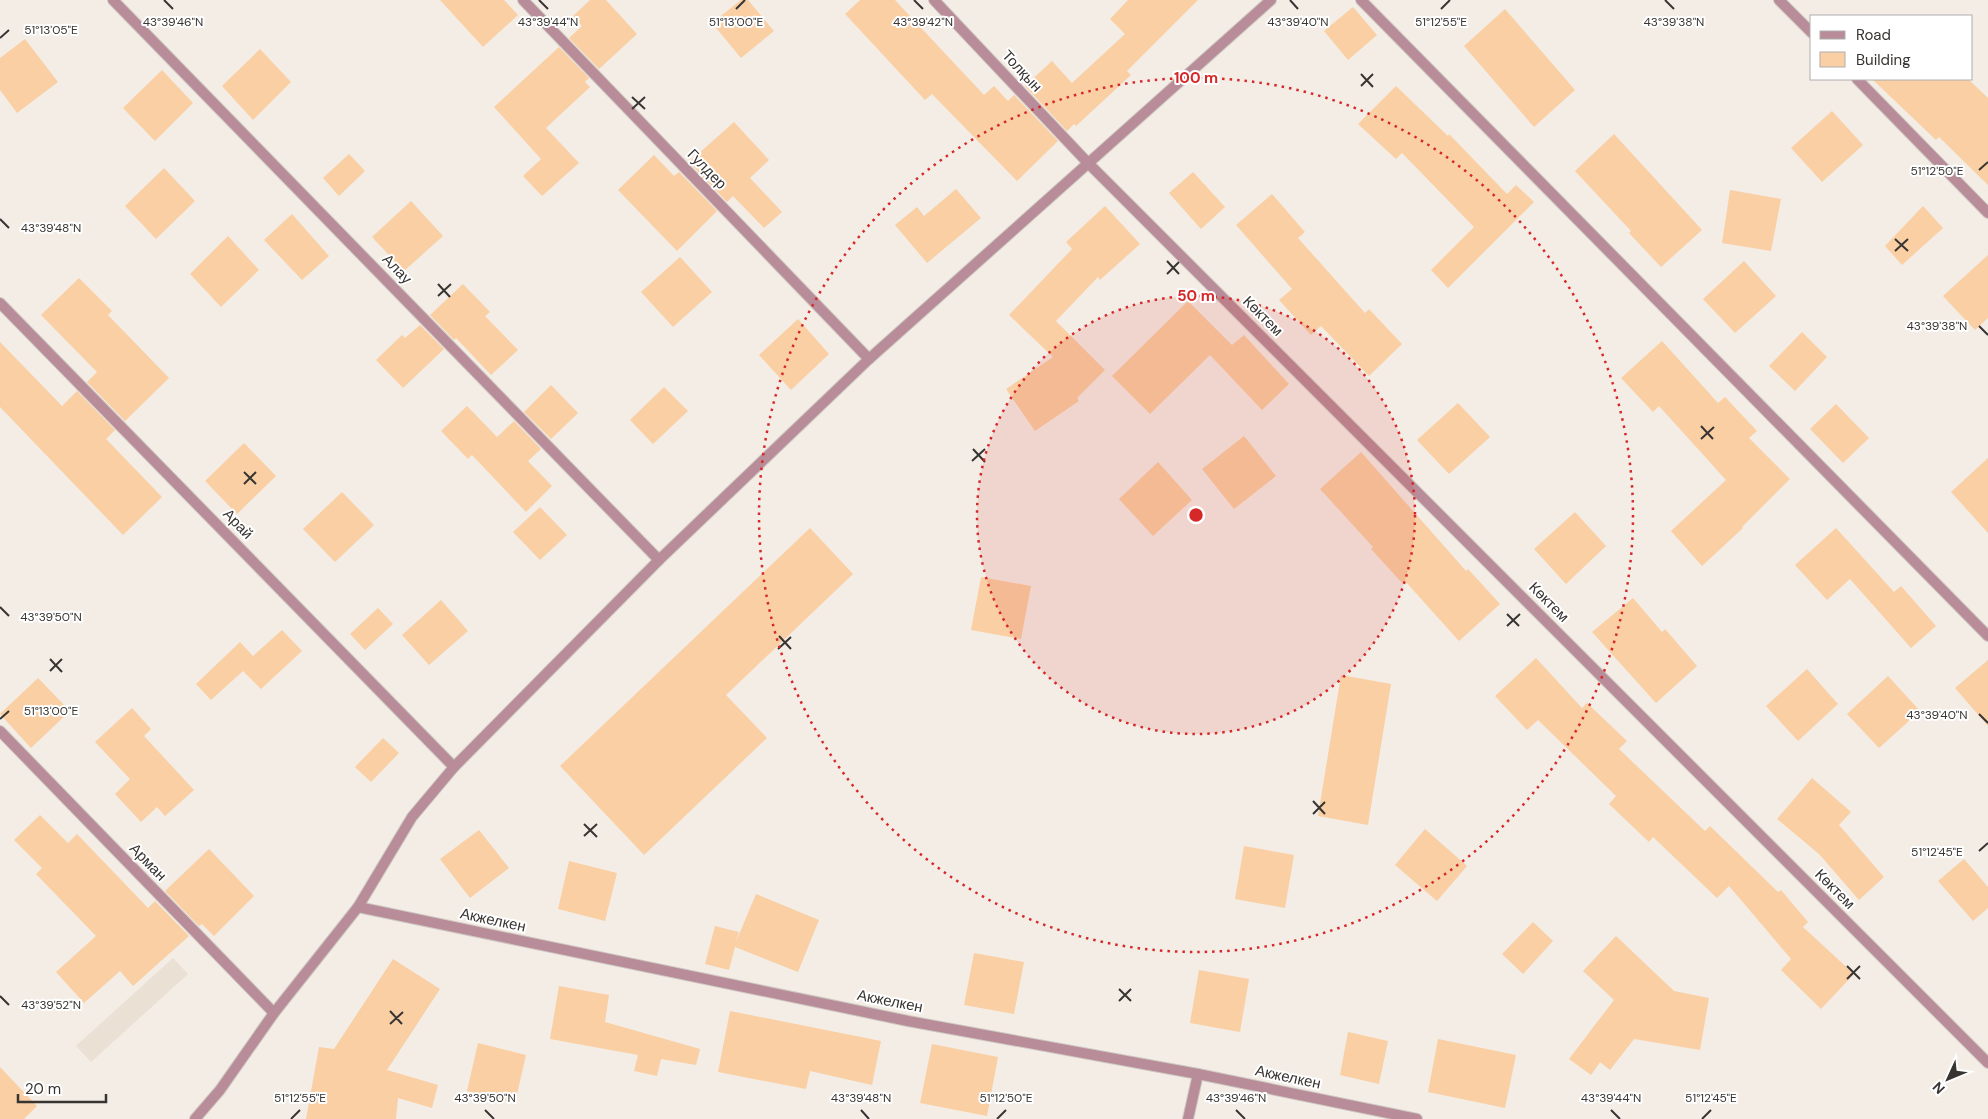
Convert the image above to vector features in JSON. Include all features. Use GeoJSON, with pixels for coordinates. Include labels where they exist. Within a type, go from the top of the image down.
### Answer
{"type":"FeatureCollection","features":[{"type":"Feature","properties":{"kind":"street","name":"Алау"},"geometry":{"type":"LineString","coordinates":[[113,0],[658,560]]}},
{"type":"Feature","properties":{"kind":"street","name":"Гулдер"},"geometry":{"type":"LineString","coordinates":[[523,0],[868,359]]}},
{"type":"Feature","properties":{"kind":"street","name":"Толқын"},"geometry":{"type":"LineString","coordinates":[[934,0],[1088,163]]}},
{"type":"Feature","properties":{"kind":"street"},"geometry":{"type":"LineString","coordinates":[[195,1119],[220,1090],[274,1013],[358,907],[412,817],[454,767],[658,560],[868,359],[1271,0]]}},
{"type":"Feature","properties":{"kind":"street"},"geometry":{"type":"LineString","coordinates":[[1362,0],[1988,636]]}},
{"type":"Feature","properties":{"kind":"street"},"geometry":{"type":"LineString","coordinates":[[1779,0],[1810,31]]}},
{"type":"Feature","properties":{"kind":"street"},"geometry":{"type":"LineString","coordinates":[[1857,80],[1988,213]]}},
{"type":"Feature","properties":{"kind":"street","name":"Көктем"},"geometry":{"type":"LineString","coordinates":[[1088,163],[1988,1063]]}},
{"type":"Feature","properties":{"kind":"street","name":"Арай"},"geometry":{"type":"LineString","coordinates":[[0,303],[454,767]]}},
{"type":"Feature","properties":{"kind":"street","name":"Арман"},"geometry":{"type":"LineString","coordinates":[[0,731],[274,1013]]}},
{"type":"Feature","properties":{"kind":"street","name":"Акжелкен"},"geometry":{"type":"LineString","coordinates":[[358,907],[908,1021],[1198,1074],[1417,1119]]}},
{"type":"Feature","properties":{"kind":"street"},"geometry":{"type":"LineString","coordinates":[[1188,1119],[1198,1074]]}},
{"type":"Feature","properties":{"kind":"shaded area"},"geometry":{"type":"Polygon","coordinates":[[[173,958],[188,974],[91,1062],[76,1046],[173,958]]]}},
{"type":"Feature","properties":{"kind":"building"},"geometry":{"type":"Polygon","coordinates":[[[440,0],[504,0],[518,15],[483,47],[440,0]]]}},
{"type":"Feature","properties":{"kind":"building"},"geometry":{"type":"Polygon","coordinates":[[[590,0],[606,0],[637,34],[599,69],[569,38],[582,26],[573,16],[590,0]]]}},
{"type":"Feature","properties":{"kind":"building"},"geometry":{"type":"Polygon","coordinates":[[[741,0],[748,0],[774,31],[741,58],[712,23],[741,0]]]}},
{"type":"Feature","properties":{"kind":"building"},"geometry":{"type":"Polygon","coordinates":[[[860,0],[895,0],[984,95],[994,86],[1008,101],[1014,95],[1058,141],[1017,181],[932,94],[925,100],[845,14],[860,0]]]}},
{"type":"Feature","properties":{"kind":"building"},"geometry":{"type":"Polygon","coordinates":[[[1128,0],[1198,0],[1127,71],[1131,75],[1076,126],[1074,124],[1067,131],[1025,86],[1052,61],[1072,83],[1125,34],[1110,19],[1128,0]]]}},
{"type":"Feature","properties":{"kind":"building"},"geometry":{"type":"Polygon","coordinates":[[[1353,7],[1377,35],[1348,60],[1324,31],[1353,7]]]}},
{"type":"Feature","properties":{"kind":"building"},"geometry":{"type":"Polygon","coordinates":[[[1505,9],[1575,90],[1534,127],[1464,46],[1505,9]]]}},
{"type":"Feature","properties":{"kind":"building"},"geometry":{"type":"Polygon","coordinates":[[[25,39],[58,82],[17,113],[0,90],[0,58],[25,39]]]}},
{"type":"Feature","properties":{"kind":"building"},"geometry":{"type":"Polygon","coordinates":[[[559,47],[589,78],[585,82],[590,87],[546,128],[579,163],[542,196],[523,176],[541,159],[494,107],[559,47]]]}},
{"type":"Feature","properties":{"kind":"building"},"geometry":{"type":"Polygon","coordinates":[[[260,49],[291,82],[253,120],[222,86],[260,49]]]}},
{"type":"Feature","properties":{"kind":"building"},"geometry":{"type":"Polygon","coordinates":[[[162,70],[193,103],[155,141],[123,108],[162,70]]]}},
{"type":"Feature","properties":{"kind":"building"},"geometry":{"type":"Polygon","coordinates":[[[1873,80],[1969,80],[1988,98],[1988,185],[1939,137],[1936,140],[1873,80]]]}},
{"type":"Feature","properties":{"kind":"building"},"geometry":{"type":"Polygon","coordinates":[[[1396,86],[1448,136],[1449,134],[1507,194],[1516,185],[1534,202],[1448,288],[1431,270],[1474,227],[1402,153],[1396,159],[1358,124],[1396,86]]]}},
{"type":"Feature","properties":{"kind":"building"},"geometry":{"type":"Polygon","coordinates":[[[1832,111],[1863,145],[1822,182],[1791,148],[1832,111]]]}},
{"type":"Feature","properties":{"kind":"building"},"geometry":{"type":"Polygon","coordinates":[[[734,122],[769,160],[750,178],[782,212],[764,228],[733,196],[727,202],[689,162],[734,122]]]}},
{"type":"Feature","properties":{"kind":"building"},"geometry":{"type":"Polygon","coordinates":[[[1614,134],[1702,230],[1661,267],[1629,233],[1631,231],[1575,171],[1614,134]]]}},
{"type":"Feature","properties":{"kind":"building"},"geometry":{"type":"Polygon","coordinates":[[[349,154],[365,171],[339,196],[323,178],[349,154]]]}},
{"type":"Feature","properties":{"kind":"building"},"geometry":{"type":"Polygon","coordinates":[[[654,155],[674,176],[679,172],[717,211],[677,251],[618,190],[654,155]]]}},
{"type":"Feature","properties":{"kind":"building"},"geometry":{"type":"Polygon","coordinates":[[[164,168],[195,201],[156,239],[125,206],[164,168]]]}},
{"type":"Feature","properties":{"kind":"building"},"geometry":{"type":"Polygon","coordinates":[[[1193,172],[1225,207],[1201,229],[1169,193],[1193,172]]]}},
{"type":"Feature","properties":{"kind":"building"},"geometry":{"type":"Polygon","coordinates":[[[956,189],[981,218],[927,263],[895,225],[917,207],[924,216],[956,189]]]}},
{"type":"Feature","properties":{"kind":"building"},"geometry":{"type":"Polygon","coordinates":[[[1730,190],[1781,199],[1771,251],[1722,243],[1730,190]]]}},
{"type":"Feature","properties":{"kind":"building"},"geometry":{"type":"Polygon","coordinates":[[[1272,194],[1305,232],[1298,238],[1365,313],[1369,309],[1402,344],[1369,376],[1321,326],[1311,335],[1279,300],[1292,289],[1236,225],[1272,194]]]}},
{"type":"Feature","properties":{"kind":"building"},"geometry":{"type":"Polygon","coordinates":[[[411,201],[443,236],[404,271],[372,237],[411,201]]]}},
{"type":"Feature","properties":{"kind":"building"},"geometry":{"type":"Polygon","coordinates":[[[1105,206],[1140,244],[1100,280],[1098,277],[1056,321],[1105,370],[1077,398],[1079,401],[1035,431],[1006,389],[1053,357],[1009,315],[1072,249],[1066,242],[1105,206]]]}},
{"type":"Feature","properties":{"kind":"building"},"geometry":{"type":"Polygon","coordinates":[[[1923,206],[1943,228],[1902,265],[1885,246],[1923,206]]]}},
{"type":"Feature","properties":{"kind":"building"},"geometry":{"type":"Polygon","coordinates":[[[292,214],[329,256],[302,280],[264,240],[292,214]]]}},
{"type":"Feature","properties":{"kind":"building"},"geometry":{"type":"Polygon","coordinates":[[[228,236],[259,270],[221,307],[190,274],[228,236]]]}},
{"type":"Feature","properties":{"kind":"building"},"geometry":{"type":"Polygon","coordinates":[[[1988,255],[1988,318],[1975,330],[1943,296],[1988,255]]]}},
{"type":"Feature","properties":{"kind":"building"},"geometry":{"type":"Polygon","coordinates":[[[680,257],[712,292],[673,327],[641,292],[680,257]]]}},
{"type":"Feature","properties":{"kind":"building"},"geometry":{"type":"Polygon","coordinates":[[[1744,261],[1776,296],[1735,333],[1703,299],[1744,261]]]}},
{"type":"Feature","properties":{"kind":"building"},"geometry":{"type":"Polygon","coordinates":[[[79,278],[112,311],[108,315],[169,378],[125,421],[87,382],[97,372],[41,315],[79,278]]]}},
{"type":"Feature","properties":{"kind":"building"},"geometry":{"type":"Polygon","coordinates":[[[463,284],[490,312],[485,316],[518,350],[491,375],[456,338],[454,340],[430,315],[463,284]]]}},
{"type":"Feature","properties":{"kind":"building"},"geometry":{"type":"Polygon","coordinates":[[[1188,301],[1232,345],[1244,335],[1289,384],[1262,410],[1210,355],[1150,414],[1112,376],[1188,301]]]}},
{"type":"Feature","properties":{"kind":"building"},"geometry":{"type":"Polygon","coordinates":[[[798,319],[829,354],[791,390],[759,355],[798,319]]]}},
{"type":"Feature","properties":{"kind":"building"},"geometry":{"type":"Polygon","coordinates":[[[420,325],[444,349],[403,388],[376,360],[402,335],[405,338],[420,325]]]}},
{"type":"Feature","properties":{"kind":"building"},"geometry":{"type":"Polygon","coordinates":[[[1802,332],[1827,357],[1795,391],[1769,366],[1802,332]]]}},
{"type":"Feature","properties":{"kind":"building"},"geometry":{"type":"Polygon","coordinates":[[[1662,341],[1718,403],[1725,397],[1757,431],[1749,438],[1790,479],[1743,528],[1702,566],[1671,531],[1726,480],[1659,406],[1653,412],[1621,378],[1662,341]]]}},
{"type":"Feature","properties":{"kind":"building"},"geometry":{"type":"Polygon","coordinates":[[[0,342],[62,406],[77,391],[115,430],[106,439],[162,497],[123,535],[0,407],[0,342]]]}},
{"type":"Feature","properties":{"kind":"building"},"geometry":{"type":"Polygon","coordinates":[[[551,385],[578,413],[551,439],[524,412],[551,385]]]}},
{"type":"Feature","properties":{"kind":"building"},"geometry":{"type":"Polygon","coordinates":[[[664,387],[688,411],[653,444],[630,420],[664,387]]]}},
{"type":"Feature","properties":{"kind":"building"},"geometry":{"type":"Polygon","coordinates":[[[1458,403],[1490,437],[1449,474],[1417,440],[1458,403]]]}},
{"type":"Feature","properties":{"kind":"building"},"geometry":{"type":"Polygon","coordinates":[[[1836,404],[1869,438],[1843,463],[1810,429],[1836,404]]]}},
{"type":"Feature","properties":{"kind":"building"},"geometry":{"type":"Polygon","coordinates":[[[467,406],[497,437],[514,421],[541,449],[528,461],[552,486],[526,512],[472,455],[468,459],[441,431],[467,406]]]}},
{"type":"Feature","properties":{"kind":"building"},"geometry":{"type":"Polygon","coordinates":[[[1244,436],[1276,476],[1234,509],[1202,469],[1244,436]]]}},
{"type":"Feature","properties":{"kind":"building"},"geometry":{"type":"Polygon","coordinates":[[[244,443],[276,476],[237,514],[205,481],[244,443]]]}},
{"type":"Feature","properties":{"kind":"building"},"geometry":{"type":"Polygon","coordinates":[[[1361,452],[1466,571],[1468,569],[1500,604],[1459,641],[1405,581],[1403,584],[1371,549],[1373,547],[1320,489],[1361,452]]]}},
{"type":"Feature","properties":{"kind":"building"},"geometry":{"type":"Polygon","coordinates":[[[1988,458],[1988,533],[1951,492],[1988,458]]]}},
{"type":"Feature","properties":{"kind":"building"},"geometry":{"type":"Polygon","coordinates":[[[1158,462],[1192,500],[1153,536],[1119,499],[1158,462]]]}},
{"type":"Feature","properties":{"kind":"building"},"geometry":{"type":"Polygon","coordinates":[[[342,492],[374,525],[335,562],[303,529],[342,492]]]}},
{"type":"Feature","properties":{"kind":"building"},"geometry":{"type":"Polygon","coordinates":[[[540,507],[567,535],[540,560],[513,532],[540,507]]]}},
{"type":"Feature","properties":{"kind":"building"},"geometry":{"type":"Polygon","coordinates":[[[1575,512],[1606,546],[1566,584],[1534,549],[1575,512]]]}},
{"type":"Feature","properties":{"kind":"building"},"geometry":{"type":"Polygon","coordinates":[[[810,528],[853,574],[726,695],[767,738],[644,855],[560,766],[810,528]]]}},
{"type":"Feature","properties":{"kind":"building"},"geometry":{"type":"Polygon","coordinates":[[[1836,528],[1894,592],[1901,586],[1936,626],[1911,648],[1850,579],[1827,600],[1795,565],[1836,528]]]}},
{"type":"Feature","properties":{"kind":"building"},"geometry":{"type":"Polygon","coordinates":[[[981,577],[1031,586],[1021,639],[971,630],[981,577]]]}},
{"type":"Feature","properties":{"kind":"building"},"geometry":{"type":"Polygon","coordinates":[[[1633,598],[1662,632],[1665,629],[1697,666],[1656,703],[1592,632],[1633,598]]]}},
{"type":"Feature","properties":{"kind":"building"},"geometry":{"type":"Polygon","coordinates":[[[441,600],[468,631],[429,665],[402,635],[441,600]]]}},
{"type":"Feature","properties":{"kind":"building"},"geometry":{"type":"Polygon","coordinates":[[[378,608],[393,624],[365,650],[350,634],[378,608]]]}},
{"type":"Feature","properties":{"kind":"building"},"geometry":{"type":"Polygon","coordinates":[[[282,630],[302,651],[261,689],[243,671],[211,700],[196,684],[240,642],[253,656],[282,630]]]}},
{"type":"Feature","properties":{"kind":"building"},"geometry":{"type":"Polygon","coordinates":[[[1536,658],[1582,708],[1587,703],[1627,741],[1619,749],[1705,831],[1710,826],[1778,892],[1781,890],[1808,922],[1803,927],[1854,974],[1821,1009],[1781,970],[1791,959],[1729,886],[1717,898],[1653,837],[1649,842],[1609,804],[1616,796],[1538,720],[1527,730],[1495,696],[1536,658]]]}},
{"type":"Feature","properties":{"kind":"building"},"geometry":{"type":"Polygon","coordinates":[[[1988,660],[1988,726],[1955,688],[1988,660]]]}},
{"type":"Feature","properties":{"kind":"building"},"geometry":{"type":"Polygon","coordinates":[[[1807,669],[1838,704],[1798,741],[1766,706],[1807,669]]]}},
{"type":"Feature","properties":{"kind":"building"},"geometry":{"type":"Polygon","coordinates":[[[1341,675],[1391,684],[1368,825],[1318,816],[1341,675]]]}},
{"type":"Feature","properties":{"kind":"building"},"geometry":{"type":"Polygon","coordinates":[[[1888,676],[1920,711],[1879,748],[1847,714],[1888,676]]]}},
{"type":"Feature","properties":{"kind":"building"},"geometry":{"type":"Polygon","coordinates":[[[38,678],[70,711],[31,748],[0,714],[38,678]]]}},
{"type":"Feature","properties":{"kind":"building"},"geometry":{"type":"Polygon","coordinates":[[[132,708],[151,729],[144,736],[194,790],[165,816],[157,807],[141,822],[115,794],[130,779],[95,742],[132,708]]]}},
{"type":"Feature","properties":{"kind":"building"},"geometry":{"type":"Polygon","coordinates":[[[383,738],[399,753],[371,782],[355,767],[383,738]]]}},
{"type":"Feature","properties":{"kind":"building"},"geometry":{"type":"Polygon","coordinates":[[[1812,778],[1851,812],[1839,825],[1884,877],[1859,900],[1819,854],[1777,819],[1812,778]]]}},
{"type":"Feature","properties":{"kind":"building"},"geometry":{"type":"Polygon","coordinates":[[[40,815],[68,843],[77,834],[148,908],[155,901],[189,936],[133,986],[120,971],[84,1003],[56,972],[96,936],[36,874],[42,868],[14,840],[40,815]]]}},
{"type":"Feature","properties":{"kind":"building"},"geometry":{"type":"Polygon","coordinates":[[[1425,829],[1467,866],[1437,901],[1395,865],[1425,829]]]}},
{"type":"Feature","properties":{"kind":"building"},"geometry":{"type":"Polygon","coordinates":[[[479,830],[509,868],[470,898],[440,859],[479,830]]]}},
{"type":"Feature","properties":{"kind":"building"},"geometry":{"type":"Polygon","coordinates":[[[1244,846],[1294,855],[1285,908],[1235,899],[1244,846]]]}},
{"type":"Feature","properties":{"kind":"building"},"geometry":{"type":"Polygon","coordinates":[[[209,849],[254,896],[214,936],[202,924],[199,926],[165,891],[209,849]]]}},
{"type":"Feature","properties":{"kind":"building"},"geometry":{"type":"Polygon","coordinates":[[[1964,859],[1988,887],[1988,908],[1973,921],[1938,881],[1964,859]]]}},
{"type":"Feature","properties":{"kind":"building"},"geometry":{"type":"Polygon","coordinates":[[[569,861],[617,873],[605,921],[558,909],[569,861]]]}},
{"type":"Feature","properties":{"kind":"building"},"geometry":{"type":"Polygon","coordinates":[[[756,894],[819,920],[798,972],[735,947],[729,970],[705,964],[715,926],[739,932],[735,944],[756,894]]]}},
{"type":"Feature","properties":{"kind":"building"},"geometry":{"type":"Polygon","coordinates":[[[1533,922],[1553,941],[1523,974],[1502,954],[1533,922]]]}},
{"type":"Feature","properties":{"kind":"building"},"geometry":{"type":"Polygon","coordinates":[[[1616,936],[1674,991],[1709,998],[1700,1050],[1634,1039],[1610,1070],[1600,1062],[1591,1075],[1569,1059],[1614,1000],[1583,971],[1616,936]]]}},
{"type":"Feature","properties":{"kind":"building"},"geometry":{"type":"Polygon","coordinates":[[[974,953],[1024,962],[1014,1014],[964,1005],[974,953]]]}},
{"type":"Feature","properties":{"kind":"building"},"geometry":{"type":"Polygon","coordinates":[[[393,959],[440,989],[387,1070],[438,1085],[432,1108],[398,1098],[396,1119],[306,1119],[319,1047],[334,1049],[393,959]]]}},
{"type":"Feature","properties":{"kind":"building"},"geometry":{"type":"Polygon","coordinates":[[[1199,970],[1249,979],[1240,1032],[1190,1023],[1199,970]]]}},
{"type":"Feature","properties":{"kind":"building"},"geometry":{"type":"Polygon","coordinates":[[[559,986],[609,995],[605,1022],[700,1049],[696,1065],[661,1059],[657,1076],[634,1071],[638,1055],[550,1039],[559,986]]]}},
{"type":"Feature","properties":{"kind":"building"},"geometry":{"type":"Polygon","coordinates":[[[730,1011],[881,1041],[872,1085],[810,1071],[806,1089],[718,1072],[730,1011]]]}},
{"type":"Feature","properties":{"kind":"building"},"geometry":{"type":"Polygon","coordinates":[[[1348,1032],[1388,1041],[1379,1084],[1340,1075],[1348,1032]]]}},
{"type":"Feature","properties":{"kind":"building"},"geometry":{"type":"Polygon","coordinates":[[[1438,1039],[1516,1055],[1505,1108],[1428,1092],[1438,1039]]]}},
{"type":"Feature","properties":{"kind":"building"},"geometry":{"type":"Polygon","coordinates":[[[478,1043],[526,1055],[515,1103],[467,1091],[478,1043]]]}},
{"type":"Feature","properties":{"kind":"building"},"geometry":{"type":"Polygon","coordinates":[[[932,1044],[998,1057],[987,1116],[920,1103],[932,1044]]]}},
{"type":"Feature","properties":{"kind":"building"},"geometry":{"type":"Polygon","coordinates":[[[0,1067],[37,1106],[24,1119],[0,1119],[0,1067]]]}}]}
